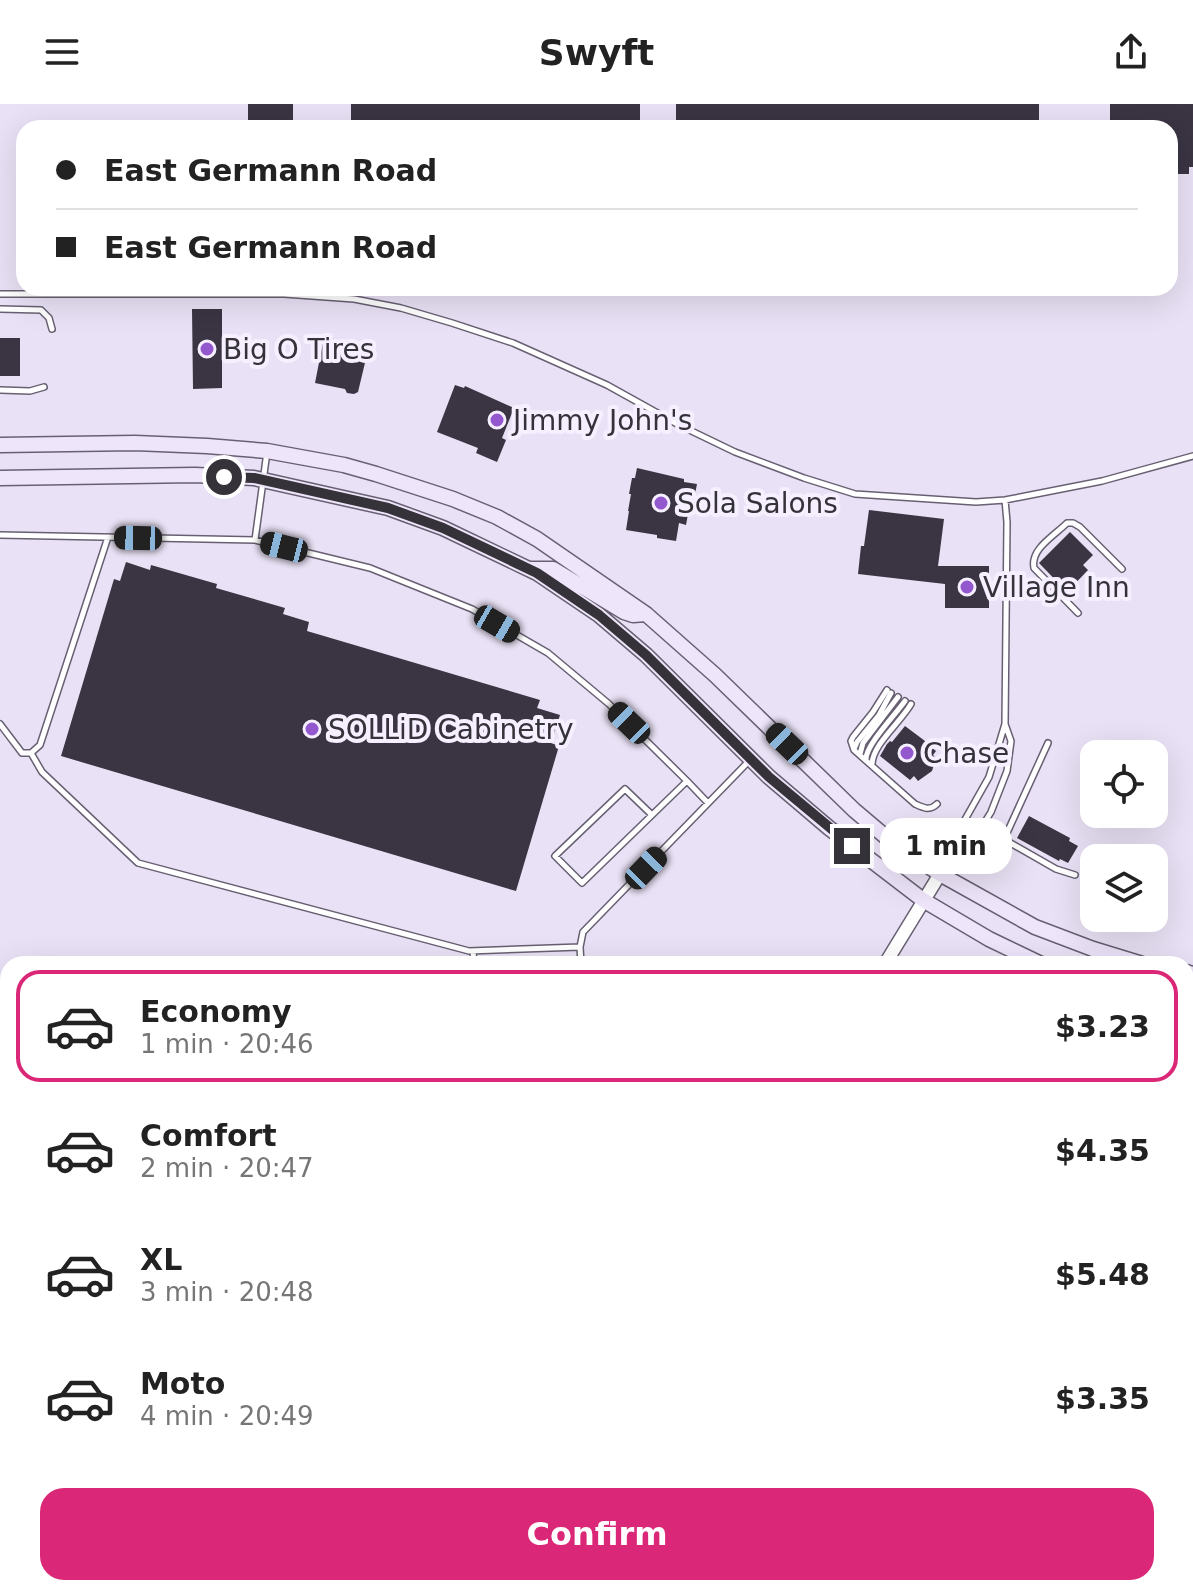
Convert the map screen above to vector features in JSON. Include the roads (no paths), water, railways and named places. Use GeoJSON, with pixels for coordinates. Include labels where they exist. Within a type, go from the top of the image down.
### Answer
{"type":"FeatureCollection","features":[{"type":"Feature","properties":{"kind":"main road"},"geometry":{"type":"LineString","coordinates":[[0,445],[135,443],[267,451],[344,465],[408,483],[497,517],[537,539],[646,614],[893,843],[940,874],[1035,927],[1116,956]]}},
{"type":"Feature","properties":{"kind":"main road"},"geometry":{"type":"LineString","coordinates":[[0,478],[195,475],[254,478],[388,508],[443,528],[529,569],[599,615],[646,655],[769,777],[823,823],[923,900],[1024,956]]}},
{"type":"Feature","properties":{"kind":"main road"},"geometry":{"type":"LineString","coordinates":[[529,569],[553,569],[624,612],[646,614]]}},
{"type":"Feature","properties":{"kind":"street"},"geometry":{"type":"LineString","coordinates":[[890,956],[940,874]]}},
{"type":"Feature","properties":{"kind":"lane"},"geometry":{"type":"LineString","coordinates":[[312,296],[391,306],[513,343],[607,385],[735,452],[855,494],[976,502],[1005,500],[1102,481],[1193,456]]}},
{"type":"Feature","properties":{"kind":"lane"},"geometry":{"type":"LineString","coordinates":[[0,309],[41,310],[49,318],[52,329]]}},
{"type":"Feature","properties":{"kind":"lane"},"geometry":{"type":"LineString","coordinates":[[0,390],[30,391],[44,387]]}},
{"type":"Feature","properties":{"kind":"lane"},"geometry":{"type":"LineString","coordinates":[[255,540],[267,451]]}},
{"type":"Feature","properties":{"kind":"lane"},"geometry":{"type":"LineString","coordinates":[[940,874],[945,855],[989,777],[1005,724],[1005,500]]}},
{"type":"Feature","properties":{"kind":"lane"},"geometry":{"type":"LineString","coordinates":[[1078,613],[1034,568],[1035,553],[1067,523],[1073,523],[1122,569]]}},
{"type":"Feature","properties":{"kind":"lane"},"geometry":{"type":"LineString","coordinates":[[0,535],[255,540],[370,568],[472,609],[548,653],[609,704],[708,803]]}},
{"type":"Feature","properties":{"kind":"lane"},"geometry":{"type":"LineString","coordinates":[[0,724],[22,753],[31,753],[40,745],[108,537]]}},
{"type":"Feature","properties":{"kind":"lane"},"geometry":{"type":"LineString","coordinates":[[889,691],[853,737],[854,750],[915,804],[924,808],[933,808],[937,804]]}},
{"type":"Feature","properties":{"kind":"lane"},"geometry":{"type":"LineString","coordinates":[[860,755],[863,743],[898,697]]}},
{"type":"Feature","properties":{"kind":"lane"},"geometry":{"type":"LineString","coordinates":[[866,760],[868,748],[908,702],[902,719],[874,752],[872,765]]}},
{"type":"Feature","properties":{"kind":"lane"},"geometry":{"type":"LineString","coordinates":[[940,874],[961,861],[991,812],[1007,771],[1011,741],[1005,724]]}},
{"type":"Feature","properties":{"kind":"lane"},"geometry":{"type":"LineString","coordinates":[[1048,743],[1008,829],[1007,841],[1056,869],[1075,875]]}},
{"type":"Feature","properties":{"kind":"lane"},"geometry":{"type":"LineString","coordinates":[[31,753],[42,772],[138,863],[473,951],[580,947]]}},
{"type":"Feature","properties":{"kind":"lane"},"geometry":{"type":"LineString","coordinates":[[581,956],[583,932],[751,759]]}},
{"type":"Feature","properties":{"kind":"lane"},"geometry":{"type":"LineString","coordinates":[[652,815],[625,789],[591,826],[555,856],[582,883],[615,850],[652,815],[687,781]]}},
{"type":"Feature","properties":{"kind":"lane"},"geometry":{"type":"LineString","coordinates":[[625,828],[632,834]]}},
{"type":"Feature","properties":{"kind":"lane"},"geometry":{"type":"LineString","coordinates":[[573,838],[579,843]]}},
{"type":"Feature","properties":{"kind":"lane"},"geometry":{"type":"LineString","coordinates":[[609,844],[615,850]]}},
{"type":"Feature","properties":{"kind":"lane"},"geometry":{"type":"LineString","coordinates":[[594,859],[600,865]]}},
{"type":"Feature","properties":{"kind":"lane"},"geometry":{"type":"LineString","coordinates":[[473,951],[473,956]]}},
{"type":"Feature","properties":{"kind":"place","name":"Big O Tires"},"geometry":{"type":"Point","coordinates":[207,349]}},
{"type":"Feature","properties":{"kind":"place","name":"Jimmy John's"},"geometry":{"type":"Point","coordinates":[497,420]}},
{"type":"Feature","properties":{"kind":"place","name":"Sola Salons"},"geometry":{"type":"Point","coordinates":[661,503]}},
{"type":"Feature","properties":{"kind":"place","name":"Village Inn"},"geometry":{"type":"Point","coordinates":[967,587]}},
{"type":"Feature","properties":{"kind":"place","name":"SOLLiD Cabinetry"},"geometry":{"type":"Point","coordinates":[312,729]}},
{"type":"Feature","properties":{"kind":"place","name":"Chase"},"geometry":{"type":"Point","coordinates":[907,753]}}]}
